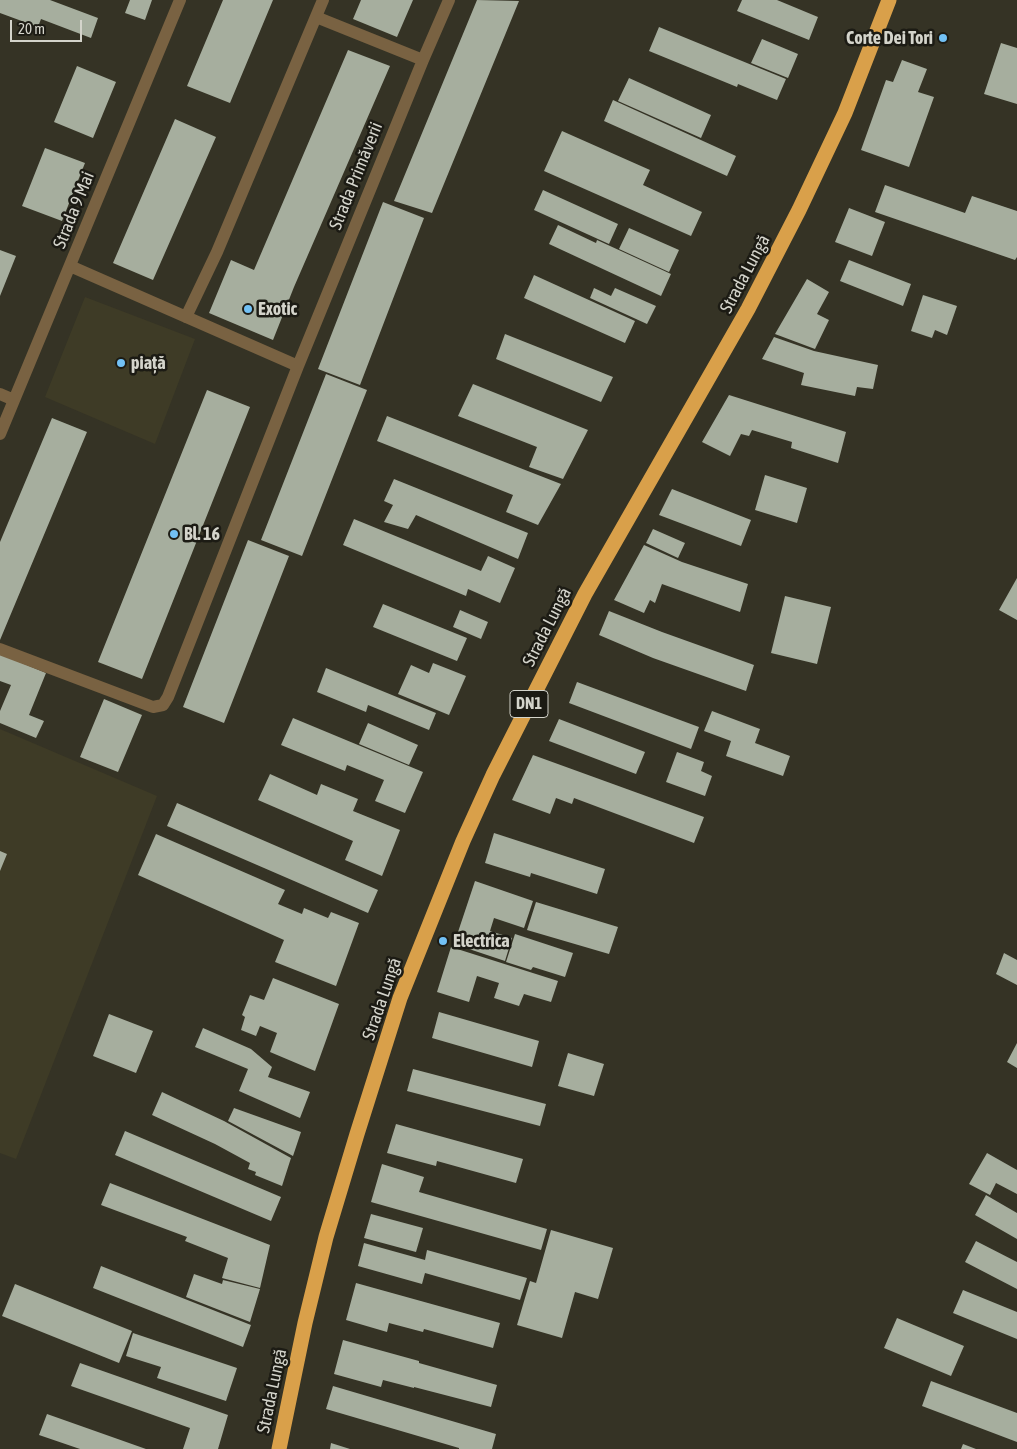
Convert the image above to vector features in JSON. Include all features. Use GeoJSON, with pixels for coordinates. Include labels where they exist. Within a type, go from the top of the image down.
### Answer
{"type":"FeatureCollection","features":[{"type":"Feature","properties":{"kind":"highway","name":"Strada Lungă"},"geometry":{"type":"LineString","coordinates":[[279,1449],[305,1323],[326,1237],[357,1134],[400,998],[463,841],[493,775],[585,594],[748,310],[799,210],[845,113],[889,0]]}},
{"type":"Feature","properties":{"kind":"street","name":"Strada 9 Mai"},"geometry":{"type":"LineString","coordinates":[[0,434],[180,0]]}},
{"type":"Feature","properties":{"kind":"street"},"geometry":{"type":"LineString","coordinates":[[186,317],[217,252],[323,0]]}},
{"type":"Feature","properties":{"kind":"street","name":"Strada Primăverii"},"geometry":{"type":"LineString","coordinates":[[0,649],[153,707],[163,705],[168,697],[298,366],[449,0]]}},
{"type":"Feature","properties":{"kind":"street"},"geometry":{"type":"LineString","coordinates":[[316,18],[423,60]]}},
{"type":"Feature","properties":{"kind":"street"},"geometry":{"type":"LineString","coordinates":[[70,266],[298,366]]}},
{"type":"Feature","properties":{"kind":"street"},"geometry":{"type":"LineString","coordinates":[[0,394],[14,400]]}},
{"type":"Feature","properties":{"kind":"shaded area"},"geometry":{"type":"Polygon","coordinates":[[[85,297],[195,339],[155,444],[45,397],[85,297]]]}},
{"type":"Feature","properties":{"kind":"shaded area"},"geometry":{"type":"Polygon","coordinates":[[[0,729],[157,796],[16,1159],[0,1153],[0,729]]]}},
{"type":"Feature","properties":{"kind":"building"},"geometry":{"type":"Polygon","coordinates":[[[0,0],[50,0],[98,18],[91,38],[41,19],[38,27],[0,13],[0,0]]]}},
{"type":"Feature","properties":{"kind":"building"},"geometry":{"type":"Polygon","coordinates":[[[130,0],[152,0],[145,20],[125,13],[130,0]]]}},
{"type":"Feature","properties":{"kind":"building"},"geometry":{"type":"Polygon","coordinates":[[[223,0],[273,0],[230,103],[187,86],[223,0]]]}},
{"type":"Feature","properties":{"kind":"building"},"geometry":{"type":"Polygon","coordinates":[[[361,0],[413,0],[397,37],[353,19],[361,0]]]}},
{"type":"Feature","properties":{"kind":"building"},"geometry":{"type":"Polygon","coordinates":[[[477,0],[519,1],[432,213],[394,201],[477,0]]]}},
{"type":"Feature","properties":{"kind":"building"},"geometry":{"type":"Polygon","coordinates":[[[742,0],[777,0],[818,17],[809,40],[737,11],[742,0]]]}},
{"type":"Feature","properties":{"kind":"building"},"geometry":{"type":"Polygon","coordinates":[[[659,27],[786,79],[777,100],[738,84],[737,87],[649,51],[659,27]]]}},
{"type":"Feature","properties":{"kind":"building"},"geometry":{"type":"Polygon","coordinates":[[[762,39],[798,54],[788,78],[751,63],[762,39]]]}},
{"type":"Feature","properties":{"kind":"building"},"geometry":{"type":"Polygon","coordinates":[[[1001,43],[1017,48],[1017,104],[984,94],[1001,43]]]}},
{"type":"Feature","properties":{"kind":"building"},"geometry":{"type":"Polygon","coordinates":[[[348,50],[390,66],[294,287],[273,340],[209,313],[231,260],[254,270],[348,50]]]}},
{"type":"Feature","properties":{"kind":"building"},"geometry":{"type":"Polygon","coordinates":[[[902,60],[927,69],[918,92],[934,97],[909,167],[861,150],[886,80],[893,82],[902,60]]]}},
{"type":"Feature","properties":{"kind":"building"},"geometry":{"type":"Polygon","coordinates":[[[77,66],[116,82],[93,138],[54,122],[77,66]]]}},
{"type":"Feature","properties":{"kind":"building"},"geometry":{"type":"Polygon","coordinates":[[[629,78],[711,115],[701,138],[618,101],[629,78]]]}},
{"type":"Feature","properties":{"kind":"building"},"geometry":{"type":"Polygon","coordinates":[[[613,100],[736,156],[727,176],[604,121],[613,100]]]}},
{"type":"Feature","properties":{"kind":"building"},"geometry":{"type":"Polygon","coordinates":[[[175,119],[216,137],[153,280],[113,263],[175,119]]]}},
{"type":"Feature","properties":{"kind":"building"},"geometry":{"type":"Polygon","coordinates":[[[562,131],[650,170],[643,185],[702,212],[691,236],[544,171],[562,131]]]}},
{"type":"Feature","properties":{"kind":"building"},"geometry":{"type":"Polygon","coordinates":[[[45,148],[85,163],[62,221],[22,206],[45,148]]]}},
{"type":"Feature","properties":{"kind":"building"},"geometry":{"type":"Polygon","coordinates":[[[885,185],[965,213],[972,196],[1017,211],[1017,257],[1015,260],[875,212],[885,185]]]}},
{"type":"Feature","properties":{"kind":"building"},"geometry":{"type":"Polygon","coordinates":[[[543,190],[618,224],[609,244],[534,210],[543,190]]]}},
{"type":"Feature","properties":{"kind":"building"},"geometry":{"type":"Polygon","coordinates":[[[383,202],[424,218],[360,385],[318,369],[383,202]]]}},
{"type":"Feature","properties":{"kind":"building"},"geometry":{"type":"Polygon","coordinates":[[[849,208],[885,222],[872,256],[835,242],[849,208]]]}},
{"type":"Feature","properties":{"kind":"building"},"geometry":{"type":"Polygon","coordinates":[[[558,225],[596,243],[597,240],[671,274],[661,296],[549,244],[558,225]]]}},
{"type":"Feature","properties":{"kind":"building"},"geometry":{"type":"Polygon","coordinates":[[[629,228],[679,250],[669,272],[619,249],[629,228]]]}},
{"type":"Feature","properties":{"kind":"building"},"geometry":{"type":"Polygon","coordinates":[[[0,250],[16,256],[0,296],[0,250]]]}},
{"type":"Feature","properties":{"kind":"building"},"geometry":{"type":"Polygon","coordinates":[[[849,260],[911,284],[903,306],[840,281],[849,260]]]}},
{"type":"Feature","properties":{"kind":"building"},"geometry":{"type":"Polygon","coordinates":[[[534,275],[635,321],[625,343],[524,298],[534,275]]]}},
{"type":"Feature","properties":{"kind":"building"},"geometry":{"type":"Polygon","coordinates":[[[807,279],[829,292],[817,314],[829,320],[815,349],[775,334],[807,279]]]}},
{"type":"Feature","properties":{"kind":"building"},"geometry":{"type":"Polygon","coordinates":[[[594,288],[611,296],[615,288],[656,306],[647,324],[590,298],[594,288]]]}},
{"type":"Feature","properties":{"kind":"building"},"geometry":{"type":"Polygon","coordinates":[[[923,295],[957,306],[947,335],[935,330],[932,338],[911,331],[923,295]]]}},
{"type":"Feature","properties":{"kind":"building"},"geometry":{"type":"Polygon","coordinates":[[[505,334],[613,377],[601,402],[496,359],[505,334]]]}},
{"type":"Feature","properties":{"kind":"building"},"geometry":{"type":"Polygon","coordinates":[[[774,337],[814,351],[878,365],[873,389],[857,387],[855,396],[801,385],[804,373],[762,359],[774,337]]]}},
{"type":"Feature","properties":{"kind":"building"},"geometry":{"type":"Polygon","coordinates":[[[326,374],[367,390],[302,556],[261,540],[326,374]]]}},
{"type":"Feature","properties":{"kind":"building"},"geometry":{"type":"Polygon","coordinates":[[[473,384],[588,430],[563,479],[529,467],[537,447],[458,416],[473,384]]]}},
{"type":"Feature","properties":{"kind":"building","name":"Bl. 16"},"geometry":{"type":"Polygon","coordinates":[[[207,390],[250,407],[142,679],[98,662],[207,390]]]}},
{"type":"Feature","properties":{"kind":"building"},"geometry":{"type":"Polygon","coordinates":[[[729,395],[846,432],[838,463],[791,448],[792,442],[752,430],[749,436],[741,434],[730,456],[702,442],[729,395]]]}},
{"type":"Feature","properties":{"kind":"building"},"geometry":{"type":"Polygon","coordinates":[[[387,416],[561,484],[538,525],[506,512],[513,495],[377,441],[387,416]]]}},
{"type":"Feature","properties":{"kind":"building"},"geometry":{"type":"Polygon","coordinates":[[[52,418],[87,432],[0,640],[0,542],[52,418]]]}},
{"type":"Feature","properties":{"kind":"building"},"geometry":{"type":"Polygon","coordinates":[[[765,475],[807,488],[797,523],[755,510],[765,475]]]}},
{"type":"Feature","properties":{"kind":"building"},"geometry":{"type":"Polygon","coordinates":[[[394,479],[528,533],[518,559],[416,515],[408,529],[384,522],[393,505],[384,501],[394,479]]]}},
{"type":"Feature","properties":{"kind":"building"},"geometry":{"type":"Polygon","coordinates":[[[672,489],[751,520],[741,546],[659,515],[672,489]]]}},
{"type":"Feature","properties":{"kind":"building"},"geometry":{"type":"Polygon","coordinates":[[[354,519],[481,571],[488,556],[515,568],[500,603],[468,589],[466,596],[343,545],[354,519]]]}},
{"type":"Feature","properties":{"kind":"building"},"geometry":{"type":"Polygon","coordinates":[[[653,529],[685,543],[678,558],[646,543],[653,529]]]}},
{"type":"Feature","properties":{"kind":"building"},"geometry":{"type":"Polygon","coordinates":[[[248,540],[289,556],[224,723],[183,707],[248,540]]]}},
{"type":"Feature","properties":{"kind":"building"},"geometry":{"type":"Polygon","coordinates":[[[644,545],[682,562],[748,584],[740,612],[662,584],[655,603],[650,600],[644,613],[614,600],[644,545]]]}},
{"type":"Feature","properties":{"kind":"building"},"geometry":{"type":"Polygon","coordinates":[[[1017,578],[1017,620],[999,610],[1017,578]]]}},
{"type":"Feature","properties":{"kind":"building"},"geometry":{"type":"Polygon","coordinates":[[[785,596],[831,607],[817,664],[771,653],[785,596]]]}},
{"type":"Feature","properties":{"kind":"building"},"geometry":{"type":"Polygon","coordinates":[[[383,604],[467,638],[457,661],[373,627],[383,604]]]}},
{"type":"Feature","properties":{"kind":"building"},"geometry":{"type":"Polygon","coordinates":[[[460,610],[488,622],[481,639],[453,627],[460,610]]]}},
{"type":"Feature","properties":{"kind":"building"},"geometry":{"type":"Polygon","coordinates":[[[609,611],[754,665],[746,691],[653,658],[599,635],[609,611]]]}},
{"type":"Feature","properties":{"kind":"building"},"geometry":{"type":"Polygon","coordinates":[[[0,654],[46,673],[29,715],[44,721],[36,738],[0,723],[0,711],[11,685],[0,681],[0,654]]]}},
{"type":"Feature","properties":{"kind":"building"},"geometry":{"type":"Polygon","coordinates":[[[433,663],[466,676],[449,715],[398,694],[411,665],[429,673],[433,663]]]}},
{"type":"Feature","properties":{"kind":"building"},"geometry":{"type":"Polygon","coordinates":[[[326,668],[436,713],[429,730],[368,705],[366,712],[317,692],[326,668]]]}},
{"type":"Feature","properties":{"kind":"building"},"geometry":{"type":"Polygon","coordinates":[[[577,682],[699,727],[691,749],[569,703],[577,682]]]}},
{"type":"Feature","properties":{"kind":"building"},"geometry":{"type":"Polygon","coordinates":[[[104,699],[142,715],[118,772],[80,757],[104,699]]]}},
{"type":"Feature","properties":{"kind":"building"},"geometry":{"type":"Polygon","coordinates":[[[712,711],[760,729],[755,743],[790,756],[783,776],[726,756],[731,741],[704,731],[712,711]]]}},
{"type":"Feature","properties":{"kind":"building"},"geometry":{"type":"Polygon","coordinates":[[[293,718],[423,772],[405,813],[375,801],[384,780],[347,765],[345,771],[281,745],[293,718]]]}},
{"type":"Feature","properties":{"kind":"building"},"geometry":{"type":"Polygon","coordinates":[[[559,719],[645,752],[636,774],[549,741],[559,719]]]}},
{"type":"Feature","properties":{"kind":"building"},"geometry":{"type":"Polygon","coordinates":[[[368,723],[418,745],[409,765],[359,744],[368,723]]]}},
{"type":"Feature","properties":{"kind":"building"},"geometry":{"type":"Polygon","coordinates":[[[677,752],[704,762],[701,771],[712,776],[705,796],[666,782],[677,752]]]}},
{"type":"Feature","properties":{"kind":"building"},"geometry":{"type":"Polygon","coordinates":[[[533,755],[704,817],[694,843],[574,798],[572,804],[556,798],[550,814],[512,800],[533,755]]]}},
{"type":"Feature","properties":{"kind":"building"},"geometry":{"type":"Polygon","coordinates":[[[270,774],[317,795],[321,784],[358,799],[353,811],[400,830],[382,876],[345,860],[353,841],[258,800],[270,774]]]}},
{"type":"Feature","properties":{"kind":"building"},"geometry":{"type":"Polygon","coordinates":[[[177,803],[378,890],[368,913],[167,826],[177,803]]]}},
{"type":"Feature","properties":{"kind":"building"},"geometry":{"type":"Polygon","coordinates":[[[494,833],[605,869],[597,894],[531,873],[530,877],[485,863],[494,833]]]}},
{"type":"Feature","properties":{"kind":"building"},"geometry":{"type":"Polygon","coordinates":[[[156,834],[285,890],[278,904],[302,914],[304,908],[328,918],[331,912],[359,923],[336,986],[275,962],[284,940],[138,875],[156,834]]]}},
{"type":"Feature","properties":{"kind":"building"},"geometry":{"type":"Polygon","coordinates":[[[0,851],[7,854],[0,871],[0,851]]]}},
{"type":"Feature","properties":{"kind":"building"},"geometry":{"type":"Polygon","coordinates":[[[475,881],[533,901],[524,928],[494,918],[490,931],[512,938],[505,961],[454,944],[475,881]]]}},
{"type":"Feature","properties":{"kind":"building"},"geometry":{"type":"Polygon","coordinates":[[[536,902],[618,927],[609,954],[527,930],[536,902]]]}},
{"type":"Feature","properties":{"kind":"building"},"geometry":{"type":"Polygon","coordinates":[[[515,934],[573,953],[565,977],[533,967],[531,970],[506,962],[515,934]]]}},
{"type":"Feature","properties":{"kind":"building"},"geometry":{"type":"Polygon","coordinates":[[[451,947],[558,981],[551,1002],[524,994],[519,1006],[494,998],[499,983],[477,976],[469,1002],[437,992],[451,947]]]}},
{"type":"Feature","properties":{"kind":"building"},"geometry":{"type":"Polygon","coordinates":[[[1004,953],[1017,960],[1017,985],[996,974],[1004,953]]]}},
{"type":"Feature","properties":{"kind":"building"},"geometry":{"type":"Polygon","coordinates":[[[273,978],[339,1004],[315,1071],[270,1052],[277,1033],[260,1026],[256,1036],[241,1030],[245,1017],[242,1015],[250,995],[264,1000],[273,978]]]}},
{"type":"Feature","properties":{"kind":"building"},"geometry":{"type":"Polygon","coordinates":[[[439,1012],[539,1041],[532,1067],[432,1038],[439,1012]]]}},
{"type":"Feature","properties":{"kind":"building"},"geometry":{"type":"Polygon","coordinates":[[[109,1014],[153,1031],[136,1073],[93,1056],[109,1014]]]}},
{"type":"Feature","properties":{"kind":"building"},"geometry":{"type":"Polygon","coordinates":[[[203,1028],[251,1049],[272,1067],[268,1077],[310,1092],[300,1118],[239,1091],[248,1069],[195,1047],[203,1028]]]}},
{"type":"Feature","properties":{"kind":"building"},"geometry":{"type":"Polygon","coordinates":[[[1017,1043],[1017,1068],[1007,1062],[1017,1043]]]}},
{"type":"Feature","properties":{"kind":"building"},"geometry":{"type":"Polygon","coordinates":[[[568,1053],[604,1064],[594,1096],[558,1086],[568,1053]]]}},
{"type":"Feature","properties":{"kind":"building"},"geometry":{"type":"Polygon","coordinates":[[[413,1069],[546,1104],[540,1126],[407,1091],[413,1069]]]}},
{"type":"Feature","properties":{"kind":"building"},"geometry":{"type":"Polygon","coordinates":[[[162,1092],[224,1121],[291,1158],[282,1186],[255,1175],[256,1172],[248,1169],[250,1163],[215,1144],[152,1115],[162,1092]]]}},
{"type":"Feature","properties":{"kind":"building"},"geometry":{"type":"Polygon","coordinates":[[[234,1108],[301,1132],[293,1156],[228,1121],[234,1108]]]}},
{"type":"Feature","properties":{"kind":"building"},"geometry":{"type":"Polygon","coordinates":[[[396,1124],[523,1159],[516,1183],[437,1161],[436,1166],[387,1153],[396,1124]]]}},
{"type":"Feature","properties":{"kind":"building"},"geometry":{"type":"Polygon","coordinates":[[[125,1131],[281,1197],[271,1221],[115,1155],[125,1131]]]}},
{"type":"Feature","properties":{"kind":"building"},"geometry":{"type":"Polygon","coordinates":[[[987,1153],[1017,1170],[1017,1194],[996,1183],[990,1195],[969,1184],[987,1153]]]}},
{"type":"Feature","properties":{"kind":"building"},"geometry":{"type":"Polygon","coordinates":[[[382,1164],[424,1177],[419,1192],[547,1229],[541,1250],[371,1202],[382,1164]]]}},
{"type":"Feature","properties":{"kind":"building"},"geometry":{"type":"Polygon","coordinates":[[[110,1183],[270,1245],[260,1288],[222,1278],[228,1258],[185,1241],[187,1237],[101,1205],[110,1183]]]}},
{"type":"Feature","properties":{"kind":"building"},"geometry":{"type":"Polygon","coordinates":[[[986,1195],[1017,1213],[1017,1239],[975,1215],[986,1195]]]}},
{"type":"Feature","properties":{"kind":"building"},"geometry":{"type":"Polygon","coordinates":[[[371,1214],[423,1228],[416,1252],[364,1238],[371,1214]]]}},
{"type":"Feature","properties":{"kind":"building"},"geometry":{"type":"Polygon","coordinates":[[[551,1230],[613,1248],[598,1299],[575,1292],[562,1338],[517,1325],[530,1281],[536,1283],[551,1230]]]}},
{"type":"Feature","properties":{"kind":"building"},"geometry":{"type":"Polygon","coordinates":[[[976,1241],[1017,1262],[1017,1289],[965,1262],[976,1241]]]}},
{"type":"Feature","properties":{"kind":"building"},"geometry":{"type":"Polygon","coordinates":[[[364,1243],[425,1260],[427,1250],[527,1278],[520,1300],[425,1273],[422,1284],[358,1266],[364,1243]]]}},
{"type":"Feature","properties":{"kind":"building"},"geometry":{"type":"Polygon","coordinates":[[[101,1266],[251,1325],[243,1347],[93,1288],[101,1266]]]}},
{"type":"Feature","properties":{"kind":"building"},"geometry":{"type":"Polygon","coordinates":[[[194,1274],[222,1284],[223,1280],[260,1289],[250,1322],[186,1297],[194,1274]]]}},
{"type":"Feature","properties":{"kind":"building"},"geometry":{"type":"Polygon","coordinates":[[[356,1283],[500,1323],[493,1348],[424,1329],[423,1332],[389,1323],[387,1332],[346,1320],[356,1283]]]}},
{"type":"Feature","properties":{"kind":"building"},"geometry":{"type":"Polygon","coordinates":[[[15,1284],[132,1331],[119,1363],[2,1316],[15,1284]]]}},
{"type":"Feature","properties":{"kind":"building"},"geometry":{"type":"Polygon","coordinates":[[[963,1290],[1017,1312],[1017,1339],[953,1313],[963,1290]]]}},
{"type":"Feature","properties":{"kind":"building"},"geometry":{"type":"Polygon","coordinates":[[[897,1318],[964,1346],[951,1376],[884,1348],[897,1318]]]}},
{"type":"Feature","properties":{"kind":"building"},"geometry":{"type":"Polygon","coordinates":[[[133,1333],[237,1368],[226,1401],[157,1378],[161,1367],[126,1356],[133,1333]]]}},
{"type":"Feature","properties":{"kind":"building"},"geometry":{"type":"Polygon","coordinates":[[[343,1340],[497,1385],[491,1407],[383,1380],[381,1387],[334,1374],[343,1340]]]}},
{"type":"Feature","properties":{"kind":"building"},"geometry":{"type":"Polygon","coordinates":[[[80,1363],[228,1415],[218,1449],[183,1449],[190,1428],[71,1386],[80,1363]]]}},
{"type":"Feature","properties":{"kind":"building"},"geometry":{"type":"Polygon","coordinates":[[[931,1381],[1017,1413],[1017,1442],[922,1406],[931,1381]]]}},
{"type":"Feature","properties":{"kind":"building"},"geometry":{"type":"Polygon","coordinates":[[[333,1386],[496,1434],[492,1449],[459,1449],[326,1409],[333,1386]]]}},
{"type":"Feature","properties":{"kind":"building"},"geometry":{"type":"Polygon","coordinates":[[[47,1414],[146,1449],[80,1449],[39,1435],[47,1414]]]}},
{"type":"Feature","properties":{"kind":"building"},"geometry":{"type":"Polygon","coordinates":[[[331,1443],[350,1449],[330,1449],[331,1443]]]}},
{"type":"Feature","properties":{"kind":"building"},"geometry":{"type":"Polygon","coordinates":[[[963,1444],[976,1449],[961,1449],[963,1444]]]}},
{"type":"Feature","properties":{"kind":"place","name":"Corte Dei Tori"},"geometry":{"type":"Point","coordinates":[943,38]}},
{"type":"Feature","properties":{"kind":"place","name":"Exotic"},"geometry":{"type":"Point","coordinates":[248,309]}},
{"type":"Feature","properties":{"kind":"place","name":"piață"},"geometry":{"type":"Point","coordinates":[121,363]}},
{"type":"Feature","properties":{"kind":"place","name":"Bl. 16"},"geometry":{"type":"Point","coordinates":[174,534]}},
{"type":"Feature","properties":{"kind":"place","name":"Electrica"},"geometry":{"type":"Point","coordinates":[443,941]}}]}
